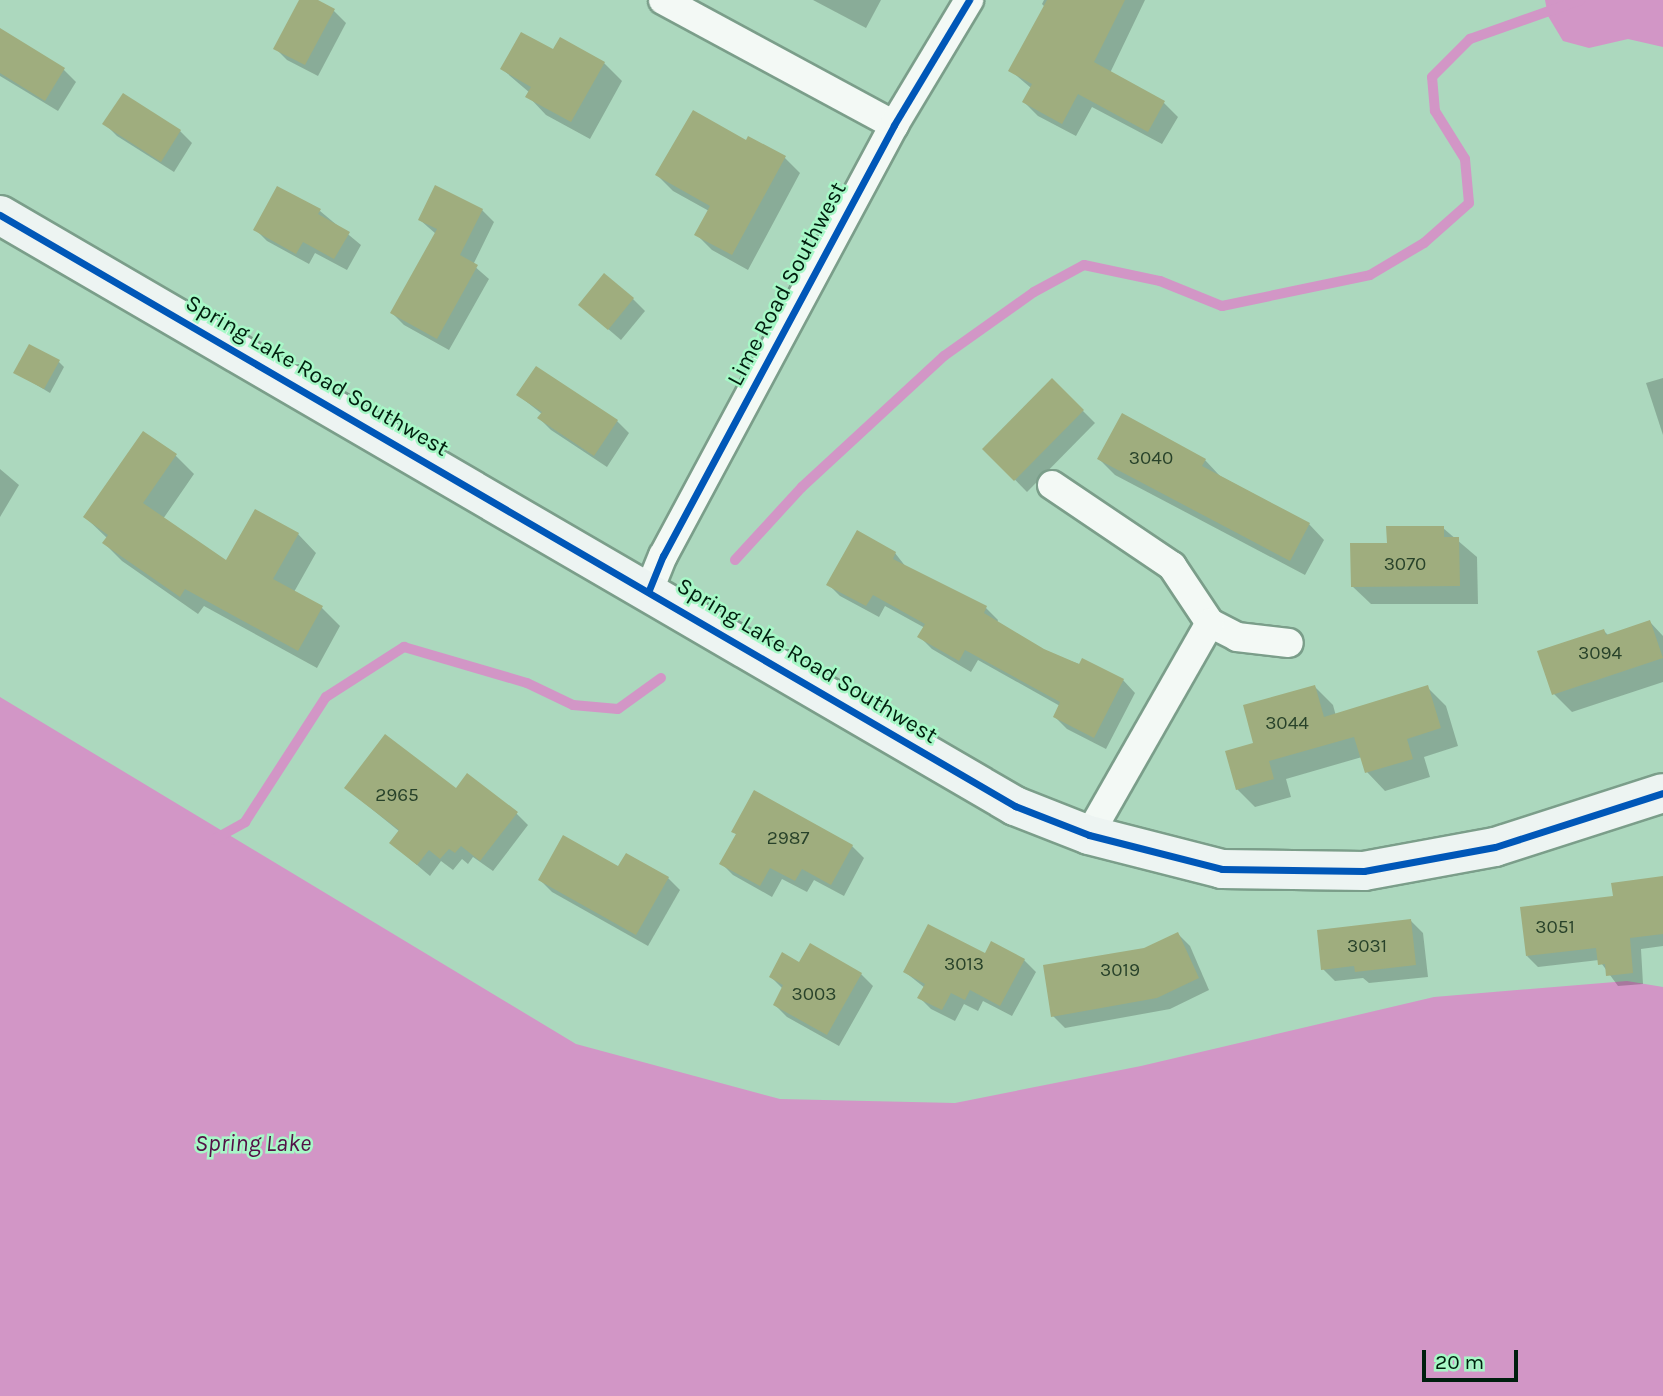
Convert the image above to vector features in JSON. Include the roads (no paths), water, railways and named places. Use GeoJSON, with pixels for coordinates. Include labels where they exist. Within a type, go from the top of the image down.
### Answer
{"type":"FeatureCollection","features":[{"type":"Feature","properties":{"kind":"street"},"geometry":{"type":"LineString","coordinates":[[663,0],[894,125]]}},
{"type":"Feature","properties":{"kind":"street","name":"Lime Road Southwest"},"geometry":{"type":"LineString","coordinates":[[649,590],[663,556],[894,125],[969,0]]}},
{"type":"Feature","properties":{"kind":"street","name":"Spring Lake Road Southwest"},"geometry":{"type":"LineString","coordinates":[[0,215],[649,590],[1015,806],[1089,835],[1222,869],[1364,871],[1495,847],[1663,793]]}},
{"type":"Feature","properties":{"kind":"street"},"geometry":{"type":"LineString","coordinates":[[1052,485],[1172,566],[1210,623],[1237,637],[1289,643]]}},
{"type":"Feature","properties":{"kind":"street"},"geometry":{"type":"LineString","coordinates":[[1089,835],[1210,623]]}},
{"type":"Feature","properties":{"kind":"water"},"geometry":{"type":"Polygon","coordinates":[[[1545,0],[1663,0],[1663,47],[1628,39],[1589,48],[1563,41],[1548,16],[1545,0]]]}},
{"type":"Feature","properties":{"kind":"water","name":"Spring Lake"},"geometry":{"type":"Polygon","coordinates":[[[0,697],[576,1044],[780,1099],[955,1103],[1141,1066],[1434,997],[1627,981],[1663,987],[1663,1396],[0,1396],[0,697]]]}},
{"type":"Feature","properties":{"kind":"waterway"},"geometry":{"type":"LineString","coordinates":[[735,560],[802,487],[944,356],[1034,292],[1084,265],[1160,281],[1222,306],[1370,275],[1424,243],[1469,203],[1465,159],[1435,111],[1432,77],[1470,39],[1580,0]]}},
{"type":"Feature","properties":{"kind":"waterway"},"geometry":{"type":"LineString","coordinates":[[213,840],[245,822],[326,697],[404,647],[527,683],[573,705],[618,709],[661,678]]}}]}
